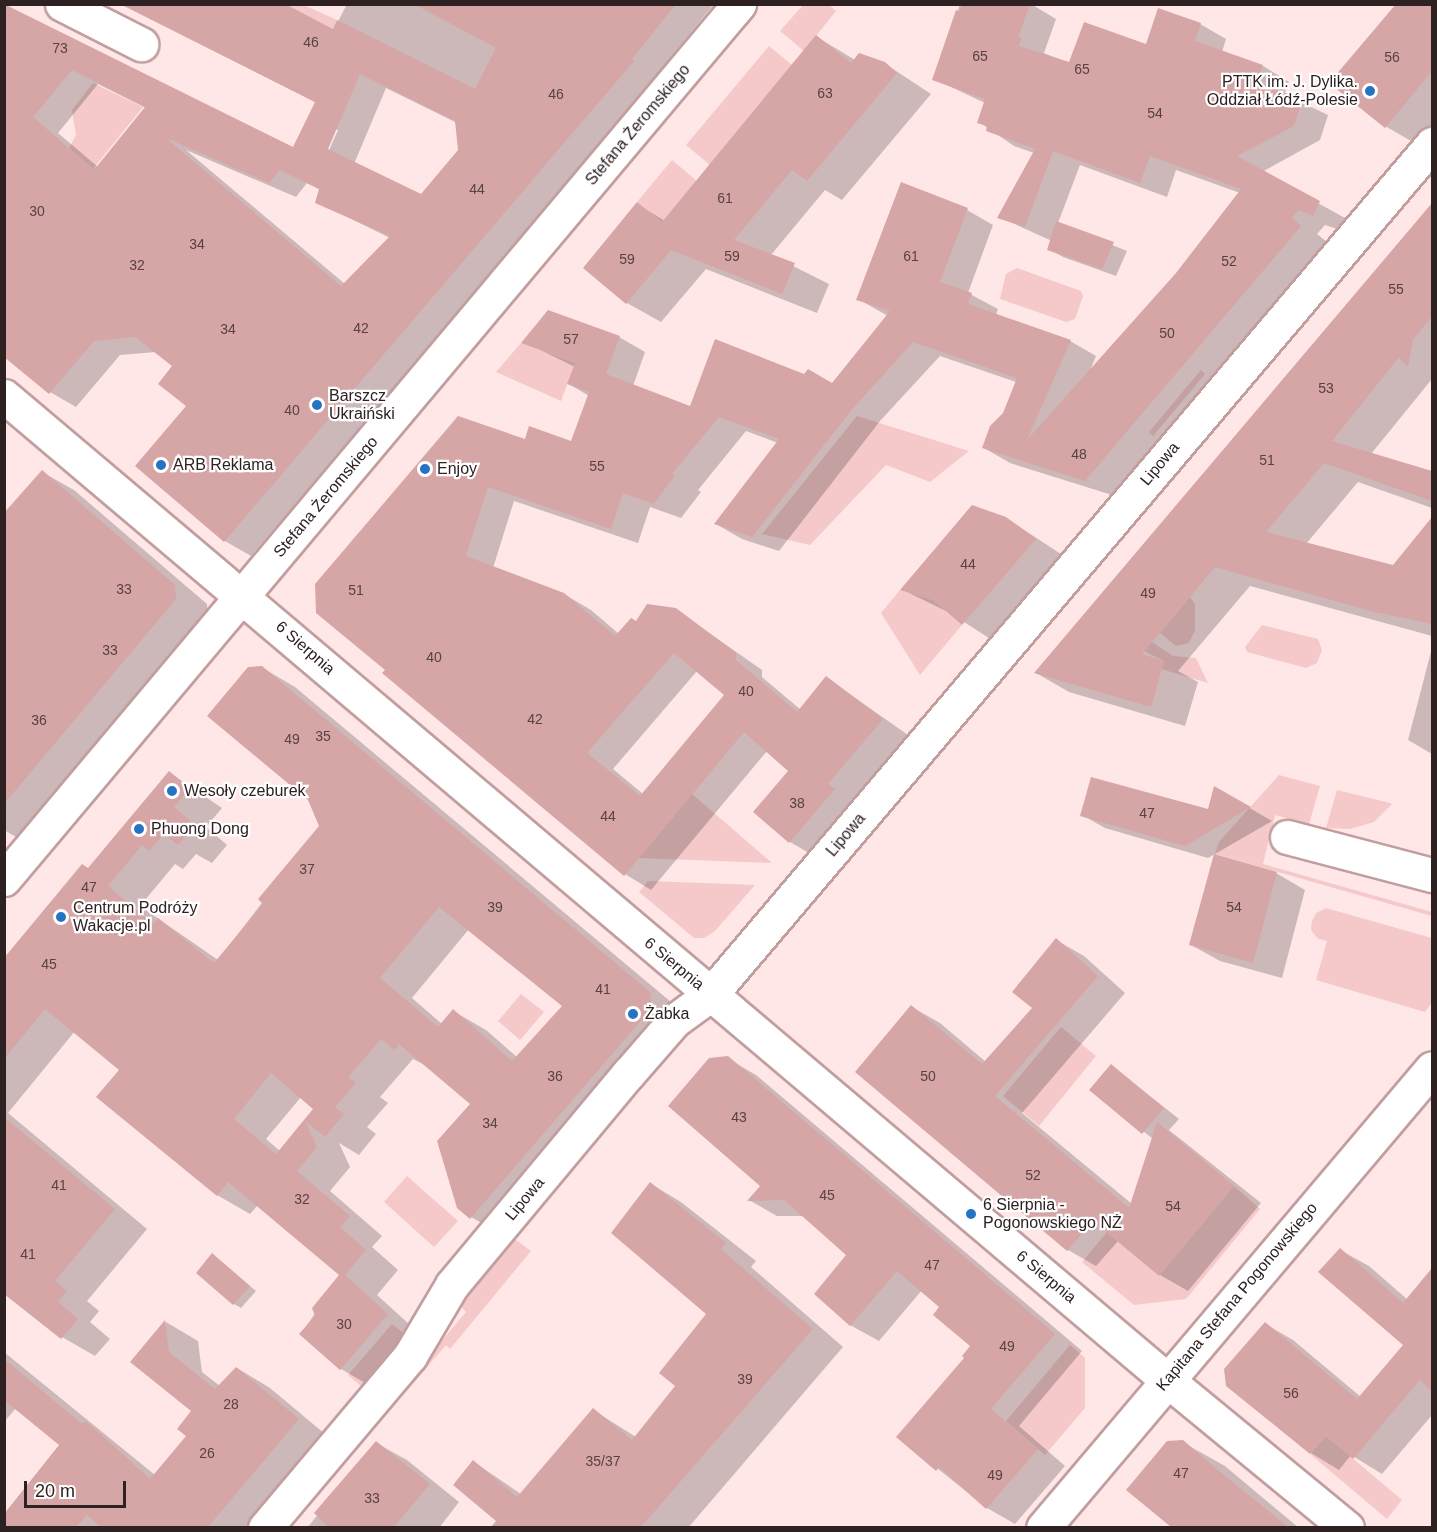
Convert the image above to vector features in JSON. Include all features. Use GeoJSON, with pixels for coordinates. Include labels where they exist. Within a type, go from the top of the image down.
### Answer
{"type":"FeatureCollection","features":[{"type":"Feature","properties":{"kind":"street"},"geometry":{"type":"LineString","coordinates":[[62,4],[141,44]]}},
{"type":"Feature","properties":{"kind":"street","name":"Stefana Żeromskiego"},"geometry":{"type":"LineString","coordinates":[[4,879],[739,4]]}},
{"type":"Feature","properties":{"kind":"street","name":"Lipowa"},"geometry":{"type":"LineString","coordinates":[[266,1527],[410,1356],[452,1285],[674,1021],[711,994],[1432,144]]}},
{"type":"Feature","properties":{"kind":"street","name":"6 Sierpnia"},"geometry":{"type":"LineString","coordinates":[[4,396],[243,595],[1167,1380],[1347,1527]]}},
{"type":"Feature","properties":{"kind":"street"},"geometry":{"type":"LineString","coordinates":[[1287,837],[1432,875]]}},
{"type":"Feature","properties":{"kind":"street","name":"Kapitana Stefana Pogonowskiego"},"geometry":{"type":"LineString","coordinates":[[1043,1527],[1432,1068]]}},
{"type":"Feature","properties":{"kind":"shaded area"},"geometry":{"type":"Polygon","coordinates":[[[285,5],[304,5],[337,20],[333,29],[285,5]]]}},
{"type":"Feature","properties":{"kind":"shaded area"},"geometry":{"type":"Polygon","coordinates":[[[803,5],[829,5],[836,11],[804,51],[780,31],[803,5]]]}},
{"type":"Feature","properties":{"kind":"shaded area"},"geometry":{"type":"Polygon","coordinates":[[[769,46],[792,65],[710,165],[686,145],[769,46]]]}},
{"type":"Feature","properties":{"kind":"shaded area"},"geometry":{"type":"Polygon","coordinates":[[[93,83],[143,107],[93,169],[69,148],[76,135],[72,110],[93,83]]]}},
{"type":"Feature","properties":{"kind":"shaded area"},"geometry":{"type":"Polygon","coordinates":[[[672,160],[697,181],[677,234],[637,202],[672,160]]]}},
{"type":"Feature","properties":{"kind":"shaded area"},"geometry":{"type":"Polygon","coordinates":[[[1017,268],[1081,291],[1083,296],[1075,319],[1066,322],[1000,299],[1006,274],[1017,268]]]}},
{"type":"Feature","properties":{"kind":"shaded area"},"geometry":{"type":"Polygon","coordinates":[[[521,343],[575,363],[561,401],[496,372],[521,343]]]}},
{"type":"Feature","properties":{"kind":"shaded area"},"geometry":{"type":"Polygon","coordinates":[[[1201,370],[1205,374],[1153,436],[1149,432],[1201,370]]]}},
{"type":"Feature","properties":{"kind":"shaded area"},"geometry":{"type":"Polygon","coordinates":[[[857,416],[969,451],[930,482],[886,465],[810,545],[762,534],[857,416]]]}},
{"type":"Feature","properties":{"kind":"shaded area"},"geometry":{"type":"Polygon","coordinates":[[[900,590],[933,600],[962,625],[920,675],[881,613],[900,590]]]}},
{"type":"Feature","properties":{"kind":"shaded area"},"geometry":{"type":"Polygon","coordinates":[[[1190,597],[1195,604],[1195,630],[1189,643],[1176,646],[1160,633],[1190,597]]]}},
{"type":"Feature","properties":{"kind":"shaded area"},"geometry":{"type":"Polygon","coordinates":[[[1262,625],[1318,639],[1322,650],[1317,663],[1306,668],[1247,652],[1245,647],[1262,625]]]}},
{"type":"Feature","properties":{"kind":"shaded area"},"geometry":{"type":"Polygon","coordinates":[[[1152,642],[1173,656],[1196,658],[1208,683],[1161,669],[1164,661],[1144,651],[1152,642]]]}},
{"type":"Feature","properties":{"kind":"shaded area"},"geometry":{"type":"Polygon","coordinates":[[[1279,775],[1320,786],[1309,824],[1275,815],[1263,864],[1432,912],[1432,916],[1215,854],[1219,842],[1279,775]]]}},
{"type":"Feature","properties":{"kind":"shaded area"},"geometry":{"type":"Polygon","coordinates":[[[1337,790],[1392,804],[1374,822],[1350,829],[1326,828],[1337,790]]]}},
{"type":"Feature","properties":{"kind":"shaded area"},"geometry":{"type":"Polygon","coordinates":[[[692,794],[772,863],[639,858],[692,794]]]}},
{"type":"Feature","properties":{"kind":"shaded area"},"geometry":{"type":"Polygon","coordinates":[[[648,881],[755,885],[715,931],[704,938],[694,938],[639,892],[648,881]]]}},
{"type":"Feature","properties":{"kind":"shaded area"},"geometry":{"type":"Polygon","coordinates":[[[1326,908],[1432,938],[1432,1002],[1425,1012],[1316,980],[1327,941],[1318,939],[1311,930],[1312,921],[1316,913],[1326,908]]]}},
{"type":"Feature","properties":{"kind":"shaded area"},"geometry":{"type":"Polygon","coordinates":[[[521,994],[544,1012],[520,1040],[498,1021],[521,994]]]}},
{"type":"Feature","properties":{"kind":"shaded area"},"geometry":{"type":"Polygon","coordinates":[[[1061,1027],[1096,1056],[1039,1126],[1003,1096],[1061,1027]]]}},
{"type":"Feature","properties":{"kind":"shaded area"},"geometry":{"type":"Polygon","coordinates":[[[407,1176],[458,1221],[434,1247],[384,1202],[407,1176]]]}},
{"type":"Feature","properties":{"kind":"shaded area"},"geometry":{"type":"Polygon","coordinates":[[[1234,1186],[1260,1209],[1186,1299],[1134,1305],[1082,1262],[1107,1232],[1159,1276],[1234,1186]]]}},
{"type":"Feature","properties":{"kind":"shaded area"},"geometry":{"type":"Polygon","coordinates":[[[512,1237],[531,1251],[450,1349],[446,1345],[415,1381],[413,1375],[466,1312],[459,1304],[461,1297],[512,1237]]]}},
{"type":"Feature","properties":{"kind":"shaded area"},"geometry":{"type":"Polygon","coordinates":[[[392,1324],[406,1335],[363,1388],[348,1375],[392,1324]]]}},
{"type":"Feature","properties":{"kind":"shaded area"},"geometry":{"type":"Polygon","coordinates":[[[1070,1345],[1085,1358],[1085,1408],[1045,1455],[1006,1421],[1070,1345]]]}},
{"type":"Feature","properties":{"kind":"shaded area"},"geometry":{"type":"Polygon","coordinates":[[[1326,1436],[1402,1500],[1387,1519],[1310,1454],[1326,1436]]]}},
{"type":"Feature","properties":{"kind":"building"},"geometry":{"type":"Polygon","coordinates":[[[4,4],[293,147],[315,102],[120,4],[285,4],[333,29],[337,20],[475,89],[496,48],[414,4],[676,4],[632,59],[634,61],[224,542],[135,466],[186,406],[158,384],[172,366],[135,337],[94,341],[49,394],[4,357],[4,4]],[[72,70],[33,117],[94,170],[145,107],[72,70]],[[360,74],[328,149],[421,194],[458,150],[455,121],[360,74]],[[166,138],[341,286],[390,236],[315,203],[319,189],[280,170],[269,183],[166,138]]]}},
{"type":"Feature","properties":{"kind":"building"},"geometry":{"type":"Polygon","coordinates":[[[962,4],[1030,4],[1018,38],[1022,38],[1019,46],[1069,62],[1084,22],[1146,44],[1158,8],[1201,23],[1195,41],[1263,65],[1257,83],[1303,99],[1294,126],[1237,156],[1320,201],[1313,216],[1298,210],[1292,218],[1301,226],[1085,481],[982,448],[990,426],[1003,413],[1017,378],[913,342],[854,407],[752,537],[714,524],[779,439],[719,417],[672,474],[675,475],[654,504],[623,493],[611,529],[488,487],[466,556],[564,593],[615,636],[631,618],[636,621],[647,604],[676,608],[736,653],[736,660],[797,712],[826,676],[883,719],[828,784],[835,789],[789,843],[753,812],[788,771],[744,732],[624,876],[382,673],[385,670],[316,613],[315,584],[458,416],[525,439],[529,426],[571,441],[589,392],[567,384],[575,363],[521,343],[548,310],[620,336],[606,374],[690,406],[715,339],[804,374],[808,369],[832,383],[890,311],[856,300],[901,182],[968,208],[940,282],[972,293],[968,304],[1071,340],[1027,440],[1176,273],[1241,189],[1150,156],[1140,183],[1053,151],[1025,227],[997,218],[1035,149],[986,131],[987,126],[977,123],[985,99],[932,80],[956,10],[960,12],[962,4]],[[674,653],[587,753],[640,796],[724,695],[674,653]]]}},
{"type":"Feature","properties":{"kind":"building"},"geometry":{"type":"Polygon","coordinates":[[[1396,4],[1432,4],[1432,71],[1385,128],[1329,83],[1396,4]]]}},
{"type":"Feature","properties":{"kind":"building"},"geometry":{"type":"Polygon","coordinates":[[[816,35],[851,63],[859,53],[885,62],[897,73],[807,181],[792,170],[734,240],[795,263],[782,294],[671,250],[626,304],[583,268],[637,202],[662,222],[816,35]]]}},
{"type":"Feature","properties":{"kind":"building"},"geometry":{"type":"Polygon","coordinates":[[[1432,203],[1432,316],[1413,340],[1408,367],[1399,357],[1332,441],[1432,471],[1432,501],[1324,463],[1266,532],[1393,565],[1432,517],[1432,624],[1370,611],[1215,567],[1142,654],[1164,661],[1151,707],[1034,673],[1432,203]]]}},
{"type":"Feature","properties":{"kind":"building"},"geometry":{"type":"Polygon","coordinates":[[[1056,221],[1114,242],[1102,269],[1047,250],[1056,221]]]}},
{"type":"Feature","properties":{"kind":"building"},"geometry":{"type":"Polygon","coordinates":[[[42,470],[175,585],[176,599],[4,804],[4,513],[42,470]]]}},
{"type":"Feature","properties":{"kind":"building"},"geometry":{"type":"Polygon","coordinates":[[[972,505],[1006,517],[1036,539],[962,625],[933,600],[900,590],[972,505]]]}},
{"type":"Feature","properties":{"kind":"building"},"geometry":{"type":"Polygon","coordinates":[[[262,666],[650,992],[652,1006],[470,1219],[457,1208],[437,1141],[470,1104],[399,1044],[395,1050],[381,1039],[348,1077],[356,1083],[335,1107],[344,1114],[325,1137],[305,1121],[317,1147],[297,1171],[350,1216],[340,1227],[366,1250],[345,1275],[388,1314],[340,1370],[299,1334],[315,1316],[312,1308],[339,1275],[228,1182],[217,1196],[96,1097],[119,1070],[45,1009],[4,1059],[4,958],[82,864],[88,868],[169,771],[190,788],[174,807],[195,825],[178,845],[164,834],[149,851],[142,845],[108,886],[153,924],[158,918],[214,963],[263,904],[258,899],[319,826],[308,800],[207,716],[248,667],[262,666]],[[439,907],[380,978],[438,1027],[453,1009],[512,1061],[562,1006],[439,907]],[[271,1073],[234,1119],[276,1154],[313,1109],[271,1073]]]}},
{"type":"Feature","properties":{"kind":"building"},"geometry":{"type":"Polygon","coordinates":[[[1091,777],[1208,809],[1214,786],[1251,807],[1185,846],[1080,816],[1091,777]]]}},
{"type":"Feature","properties":{"kind":"building"},"geometry":{"type":"Polygon","coordinates":[[[1214,854],[1277,872],[1253,963],[1189,945],[1214,854]]]}},
{"type":"Feature","properties":{"kind":"building"},"geometry":{"type":"Polygon","coordinates":[[[1056,938],[1098,976],[995,1096],[1129,1208],[1157,1122],[1234,1186],[1159,1276],[1093,1221],[1067,1251],[855,1072],[911,1005],[982,1064],[1032,1008],[1012,992],[1056,938]]]}},
{"type":"Feature","properties":{"kind":"building"},"geometry":{"type":"Polygon","coordinates":[[[728,1056],[1055,1334],[991,1409],[1038,1449],[986,1509],[939,1467],[936,1471],[896,1437],[964,1358],[962,1356],[970,1346],[933,1315],[939,1307],[897,1271],[850,1326],[814,1294],[846,1255],[784,1200],[747,1201],[760,1186],[668,1106],[709,1058],[728,1056]]]}},
{"type":"Feature","properties":{"kind":"building"},"geometry":{"type":"Polygon","coordinates":[[[1111,1064],[1164,1108],[1142,1134],[1089,1090],[1111,1064]]]}},
{"type":"Feature","properties":{"kind":"building"},"geometry":{"type":"Polygon","coordinates":[[[4,1117],[115,1209],[55,1281],[67,1291],[58,1302],[78,1319],[61,1339],[4,1294],[4,1117]]]}},
{"type":"Feature","properties":{"kind":"building"},"geometry":{"type":"Polygon","coordinates":[[[650,1182],[726,1243],[721,1249],[813,1329],[641,1527],[491,1527],[496,1521],[453,1485],[473,1460],[517,1497],[593,1408],[632,1440],[675,1386],[659,1373],[706,1314],[611,1233],[650,1182]]]}},
{"type":"Feature","properties":{"kind":"building"},"geometry":{"type":"Polygon","coordinates":[[[1340,1248],[1403,1303],[1432,1268],[1432,1391],[1420,1380],[1353,1459],[1325,1436],[1310,1454],[1226,1386],[1224,1369],[1265,1322],[1357,1399],[1403,1345],[1318,1272],[1340,1248]]]}},
{"type":"Feature","properties":{"kind":"building"},"geometry":{"type":"Polygon","coordinates":[[[212,1253],[250,1286],[233,1305],[196,1273],[212,1253]]]}},
{"type":"Feature","properties":{"kind":"building"},"geometry":{"type":"Polygon","coordinates":[[[165,1320],[169,1352],[215,1389],[236,1367],[299,1419],[208,1527],[101,1527],[87,1515],[76,1527],[4,1527],[4,1514],[59,1445],[4,1400],[4,1359],[81,1423],[87,1422],[150,1479],[186,1436],[177,1429],[191,1411],[130,1362],[165,1320]]]}},
{"type":"Feature","properties":{"kind":"building"},"geometry":{"type":"Polygon","coordinates":[[[1183,1440],[1288,1527],[1171,1527],[1126,1490],[1167,1441],[1183,1440]]]}},
{"type":"Feature","properties":{"kind":"building"},"geometry":{"type":"Polygon","coordinates":[[[376,1441],[430,1484],[394,1527],[328,1527],[314,1513],[376,1441]]]}},
{"type":"Feature","properties":{"kind":"place","name":"PTTK im. J. Dylika. Oddział Łódź-Polesie"},"geometry":{"type":"Point","coordinates":[1370,91]}},
{"type":"Feature","properties":{"kind":"place","name":"Barszcz Ukraiński"},"geometry":{"type":"Point","coordinates":[317,405]}},
{"type":"Feature","properties":{"kind":"place","name":"ARB Reklama"},"geometry":{"type":"Point","coordinates":[161,465]}},
{"type":"Feature","properties":{"kind":"place","name":"Enjoy"},"geometry":{"type":"Point","coordinates":[425,469]}},
{"type":"Feature","properties":{"kind":"place","name":"Wesoły czeburek"},"geometry":{"type":"Point","coordinates":[172,791]}},
{"type":"Feature","properties":{"kind":"place","name":"Phuong Dong"},"geometry":{"type":"Point","coordinates":[139,829]}},
{"type":"Feature","properties":{"kind":"place","name":"Centrum Podróży Wakacje.pl"},"geometry":{"type":"Point","coordinates":[61,917]}},
{"type":"Feature","properties":{"kind":"place","name":"Żabka"},"geometry":{"type":"Point","coordinates":[633,1014]}},
{"type":"Feature","properties":{"kind":"place","name":"6 Sierpnia - Pogonowskiego NŻ"},"geometry":{"type":"Point","coordinates":[971,1214]}}]}
